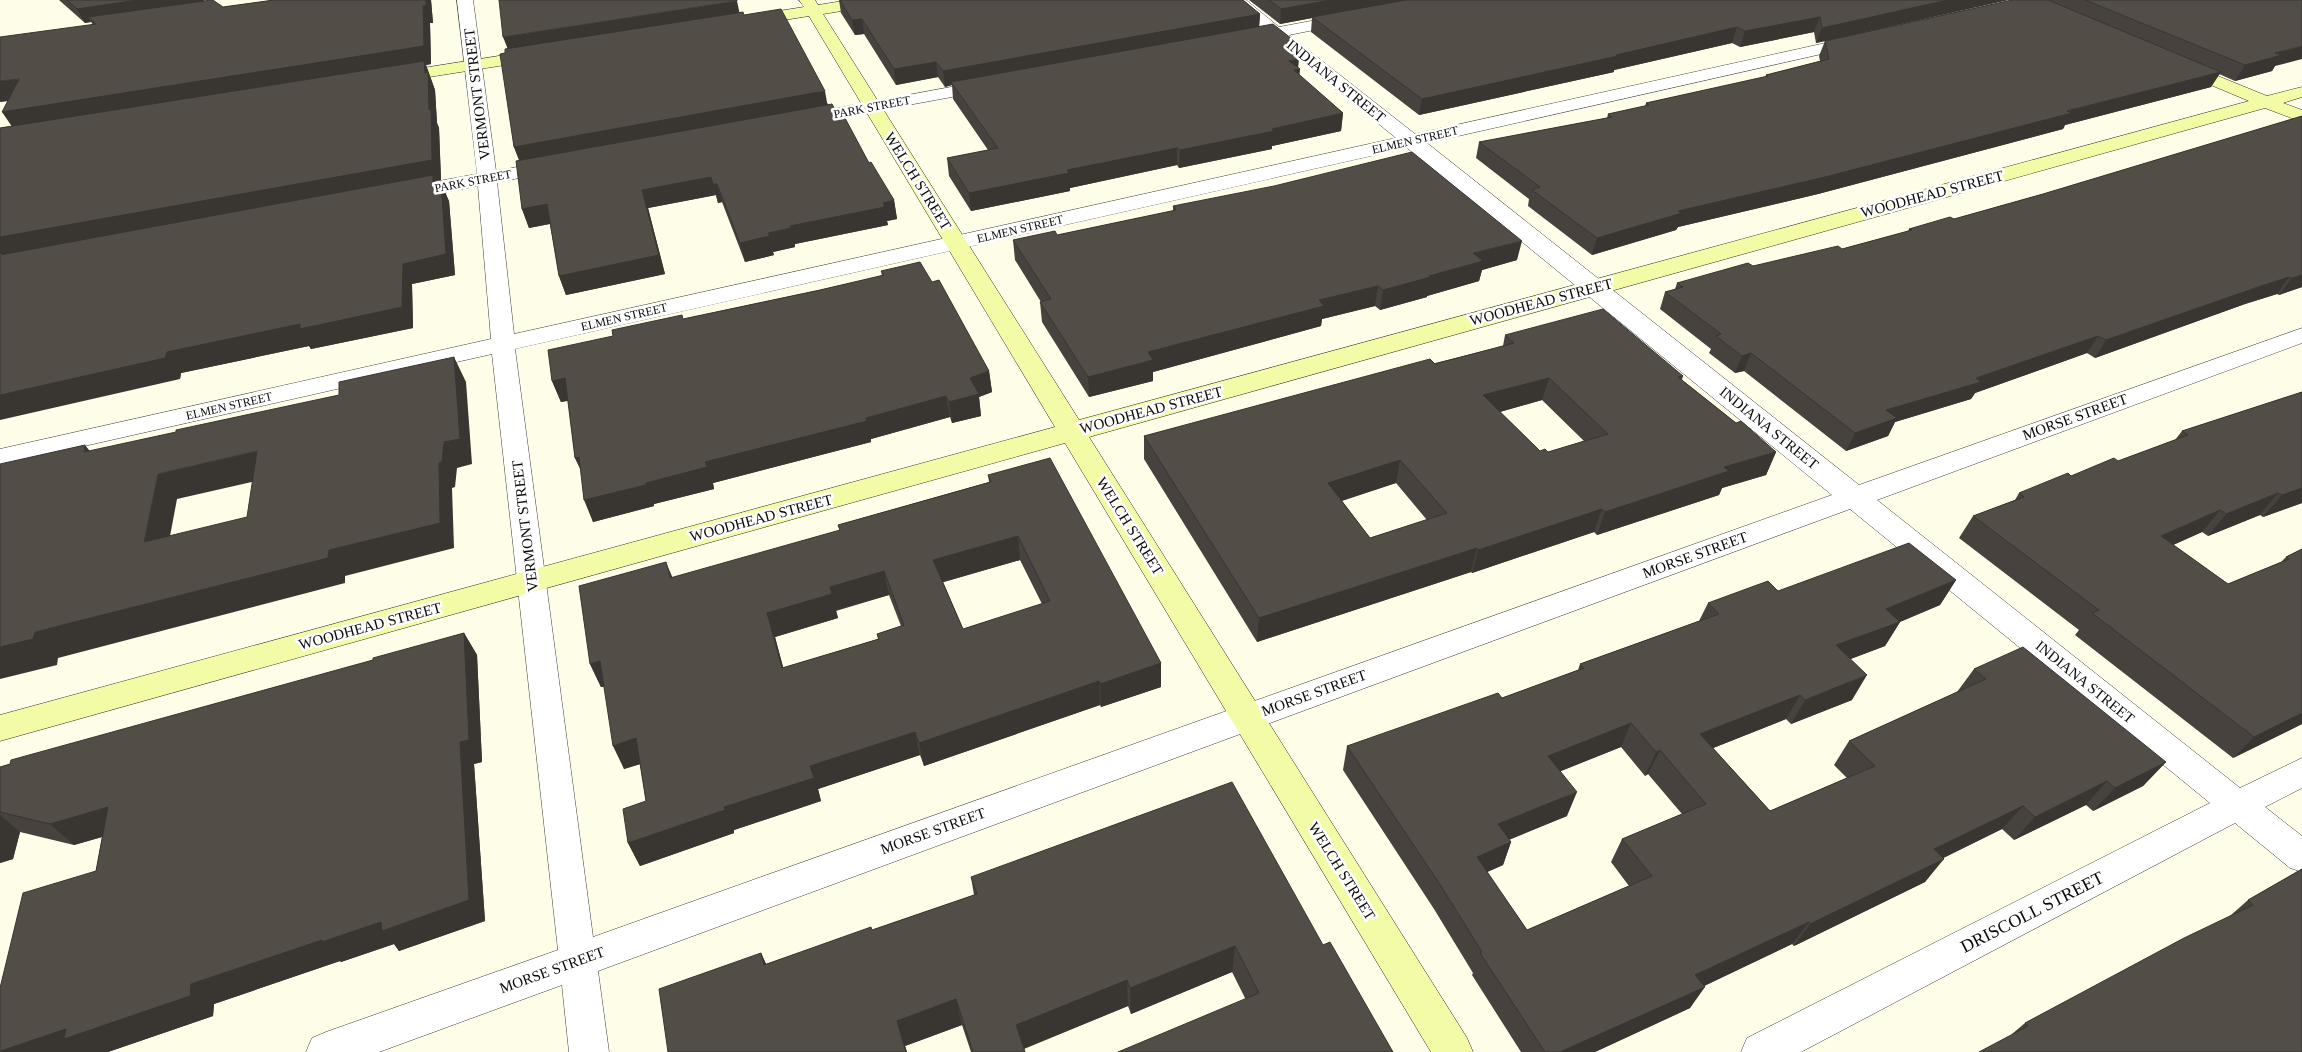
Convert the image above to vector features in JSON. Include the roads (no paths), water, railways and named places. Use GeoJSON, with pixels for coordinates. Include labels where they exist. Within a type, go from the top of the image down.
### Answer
{"type":"FeatureCollection","features":[{"type":"Feature","properties":{"kind":"street","name":"VERMONT STREET"},"geometry":{"type":"LineString","coordinates":[[465,0],[487,178],[503,345],[589,1052]]}},
{"type":"Feature","properties":{"kind":"street"},"geometry":{"type":"LineString","coordinates":[[729,24],[810,5],[879,0]]}},
{"type":"Feature","properties":{"kind":"street","name":"INDIANA STREET"},"geometry":{"type":"LineString","coordinates":[[1236,0],[2302,857]]}},
{"type":"Feature","properties":{"kind":"street","name":"WELCH STREET"},"geometry":{"type":"LineString","coordinates":[[810,5],[1454,1052]]}},
{"type":"Feature","properties":{"kind":"street"},"geometry":{"type":"LineString","coordinates":[[1227,41],[1362,16]]}},
{"type":"Feature","properties":{"kind":"street","name":"ELMEN STREET"},"geometry":{"type":"LineString","coordinates":[[0,457],[1870,38]]}},
{"type":"Feature","properties":{"kind":"street"},"geometry":{"type":"LineString","coordinates":[[377,80],[553,52]]}},
{"type":"Feature","properties":{"kind":"street"},"geometry":{"type":"LineString","coordinates":[[2166,60],[2302,117]]}},
{"type":"Feature","properties":{"kind":"street","name":"PARK STREET"},"geometry":{"type":"LineString","coordinates":[[786,123],[1010,81]]}},
{"type":"Feature","properties":{"kind":"street","name":"WOODHEAD STREET"},"geometry":{"type":"LineString","coordinates":[[0,728],[2302,92]]}},
{"type":"Feature","properties":{"kind":"street","name":"PARK STREET"},"geometry":{"type":"LineString","coordinates":[[390,196],[574,162]]}},
{"type":"Feature","properties":{"kind":"street","name":"MORSE STREET"},"geometry":{"type":"LineString","coordinates":[[326,1052],[2302,335]]}},
{"type":"Feature","properties":{"kind":"street","name":"DRISCOLL STREET"},"geometry":{"type":"LineString","coordinates":[[1761,1052],[2302,772]]}}]}
